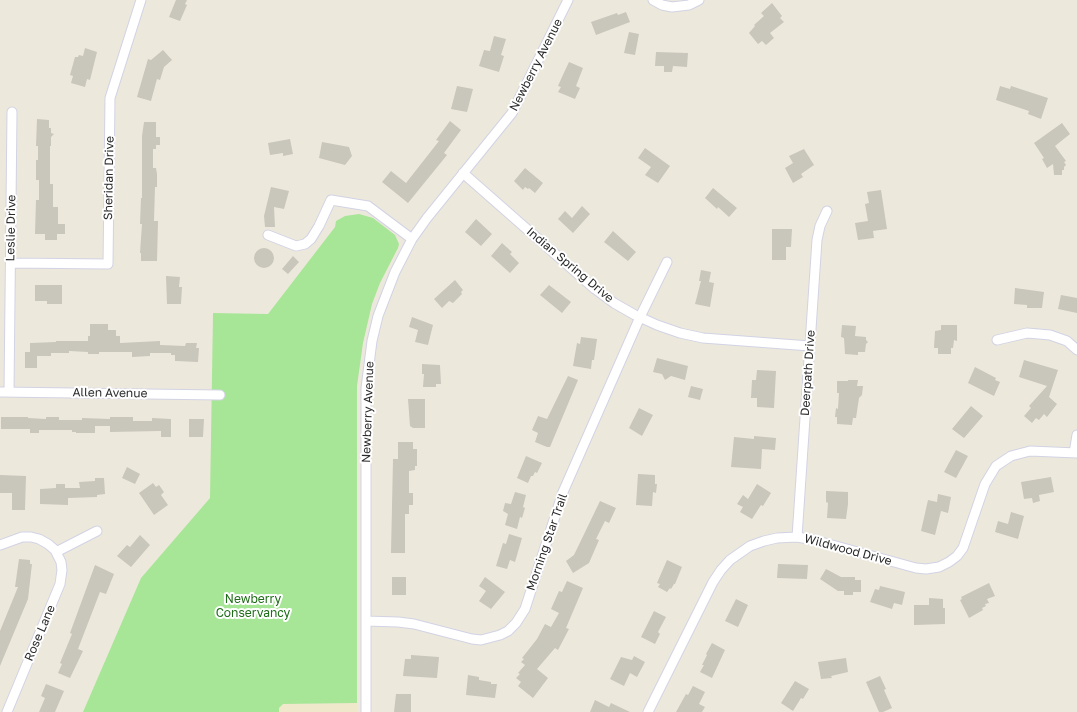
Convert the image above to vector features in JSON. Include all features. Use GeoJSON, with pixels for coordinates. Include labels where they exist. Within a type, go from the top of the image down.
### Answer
{"type":"FeatureCollection","features":[{"type":"Feature","properties":{"kind":"street","name":"Sheridan Drive"},"geometry":{"type":"LineString","coordinates":[[11,263],[108,264],[110,98],[141,0]]}},
{"type":"Feature","properties":{"kind":"street","name":"Newberry Avenue"},"geometry":{"type":"LineString","coordinates":[[366,712],[366,388],[372,341],[384,296],[412,239],[427,218],[512,113],[568,0]]}},
{"type":"Feature","properties":{"kind":"street"},"geometry":{"type":"LineString","coordinates":[[653,0],[672,8],[689,5],[699,0]]}},
{"type":"Feature","properties":{"kind":"street","name":"Leslie Drive"},"geometry":{"type":"LineString","coordinates":[[4,392],[11,263],[12,112]]}},
{"type":"Feature","properties":{"kind":"street","name":"Indian Spring Drive"},"geometry":{"type":"LineString","coordinates":[[463,173],[595,289],[614,303],[640,317],[657,325],[703,338],[810,346]]}},
{"type":"Feature","properties":{"kind":"street"},"geometry":{"type":"LineString","coordinates":[[268,235],[296,246],[305,244],[319,226],[331,200],[368,206],[412,239]]}},
{"type":"Feature","properties":{"kind":"street","name":"Deerpath Drive"},"geometry":{"type":"LineString","coordinates":[[797,537],[817,240],[820,226],[827,211]]}},
{"type":"Feature","properties":{"kind":"street","name":"Morning Star Trail"},"geometry":{"type":"LineString","coordinates":[[366,621],[414,624],[481,640],[500,636],[516,623],[524,609],[563,492],[640,317],[667,262]]}},
{"type":"Feature","properties":{"kind":"street"},"geometry":{"type":"LineString","coordinates":[[997,340],[1027,333],[1050,334],[1067,341],[1077,350]]}},
{"type":"Feature","properties":{"kind":"street","name":"Allen Avenue"},"geometry":{"type":"LineString","coordinates":[[4,392],[220,395]]}},
{"type":"Feature","properties":{"kind":"street"},"geometry":{"type":"LineString","coordinates":[[1076,453],[1077,435]]}},
{"type":"Feature","properties":{"kind":"street","name":"Wildwood Drive"},"geometry":{"type":"LineString","coordinates":[[648,712],[713,582],[730,560],[750,546],[777,538],[797,537],[814,540],[916,568],[926,569],[939,567],[950,562],[963,548],[985,484],[996,466],[1011,456],[1030,451],[1076,453]]}},
{"type":"Feature","properties":{"kind":"street"},"geometry":{"type":"LineString","coordinates":[[0,545],[15,538],[31,537],[48,544],[56,552],[97,530]]}},
{"type":"Feature","properties":{"kind":"street","name":"Rose Lane"},"geometry":{"type":"LineString","coordinates":[[7,712],[60,584],[62,570],[61,562],[56,552]]}},
{"type":"Feature","properties":{"kind":"shaded area"},"geometry":{"type":"Polygon","coordinates":[[[357,703],[357,712],[275,712],[283,704],[357,703]]]}},
{"type":"Feature","properties":{"kind":"green space","name":"Newberry Conservancy"},"geometry":{"type":"Polygon","coordinates":[[[359,214],[373,218],[395,235],[399,244],[380,283],[372,304],[363,343],[357,386],[357,703],[283,704],[279,708],[279,712],[83,712],[141,578],[210,498],[213,313],[268,314],[335,227],[336,221],[345,216],[359,214]]]}},
{"type":"Feature","properties":{"kind":"building"},"geometry":{"type":"Polygon","coordinates":[[[176,0],[187,0],[185,4],[187,5],[180,21],[169,17],[176,0]]]}},
{"type":"Feature","properties":{"kind":"building"},"geometry":{"type":"Polygon","coordinates":[[[772,3],[782,16],[780,18],[784,22],[770,33],[774,38],[766,45],[762,41],[758,44],[749,33],[755,26],[754,25],[764,16],[761,13],[772,3]]]}},
{"type":"Feature","properties":{"kind":"building"},"geometry":{"type":"Polygon","coordinates":[[[626,12],[630,22],[596,35],[591,22],[617,13],[618,15],[626,12]]]}},
{"type":"Feature","properties":{"kind":"building"},"geometry":{"type":"Polygon","coordinates":[[[629,32],[639,34],[635,55],[624,53],[629,32]]]}},
{"type":"Feature","properties":{"kind":"building"},"geometry":{"type":"Polygon","coordinates":[[[494,36],[506,39],[501,55],[504,56],[499,72],[479,66],[484,50],[490,51],[494,36]]]}},
{"type":"Feature","properties":{"kind":"building"},"geometry":{"type":"Polygon","coordinates":[[[85,48],[97,52],[90,80],[87,79],[85,87],[71,83],[73,76],[70,75],[75,57],[78,57],[79,55],[83,56],[85,48]]]}},
{"type":"Feature","properties":{"kind":"building"},"geometry":{"type":"Polygon","coordinates":[[[163,50],[172,60],[164,67],[160,80],[157,79],[151,101],[137,97],[148,59],[151,60],[163,50]]]}},
{"type":"Feature","properties":{"kind":"building"},"geometry":{"type":"Polygon","coordinates":[[[656,52],[688,53],[687,67],[673,66],[672,72],[664,72],[664,66],[655,66],[656,52]]]}},
{"type":"Feature","properties":{"kind":"building"},"geometry":{"type":"Polygon","coordinates":[[[569,62],[583,68],[576,86],[580,88],[575,99],[558,92],[561,87],[558,86],[569,62]]]}},
{"type":"Feature","properties":{"kind":"building"},"geometry":{"type":"Polygon","coordinates":[[[457,86],[473,89],[467,112],[451,109],[457,86]]]}},
{"type":"Feature","properties":{"kind":"building"},"geometry":{"type":"Polygon","coordinates":[[[1000,86],[1010,89],[1011,86],[1048,98],[1041,119],[1028,114],[1029,111],[996,100],[1000,86]]]}},
{"type":"Feature","properties":{"kind":"building"},"geometry":{"type":"Polygon","coordinates":[[[37,119],[49,120],[49,128],[51,128],[51,133],[54,134],[51,137],[50,146],[50,184],[53,184],[53,207],[58,207],[58,224],[65,224],[65,234],[57,234],[57,240],[45,240],[45,234],[35,234],[36,200],[39,200],[39,180],[36,180],[36,160],[38,160],[38,146],[36,146],[37,119]]]}},
{"type":"Feature","properties":{"kind":"building"},"geometry":{"type":"Polygon","coordinates":[[[450,121],[461,130],[444,153],[447,155],[408,203],[382,182],[391,171],[406,183],[439,141],[436,140],[450,121]]]}},
{"type":"Feature","properties":{"kind":"building"},"geometry":{"type":"Polygon","coordinates":[[[144,122],[156,122],[156,137],[160,137],[160,145],[156,145],[156,149],[153,149],[153,168],[156,168],[157,174],[154,221],[158,221],[157,261],[141,261],[140,253],[142,224],[140,224],[142,198],[142,136],[144,122]]]}},
{"type":"Feature","properties":{"kind":"building"},"geometry":{"type":"Polygon","coordinates":[[[1062,123],[1070,134],[1055,146],[1066,161],[1064,162],[1066,165],[1064,170],[1062,170],[1062,175],[1054,175],[1053,164],[1047,168],[1042,159],[1044,158],[1034,143],[1062,123]]]}},
{"type":"Feature","properties":{"kind":"building"},"geometry":{"type":"Polygon","coordinates":[[[290,139],[293,154],[283,156],[283,153],[270,155],[268,143],[290,139]]]}},
{"type":"Feature","properties":{"kind":"building"},"geometry":{"type":"Polygon","coordinates":[[[322,142],[349,147],[352,156],[345,165],[319,158],[322,142]]]}},
{"type":"Feature","properties":{"kind":"building"},"geometry":{"type":"Polygon","coordinates":[[[645,148],[670,166],[658,183],[645,175],[651,167],[638,158],[645,148]]]}},
{"type":"Feature","properties":{"kind":"building"},"geometry":{"type":"Polygon","coordinates":[[[804,149],[814,165],[801,174],[803,177],[793,183],[785,168],[793,163],[789,156],[804,149]]]}},
{"type":"Feature","properties":{"kind":"building"},"geometry":{"type":"Polygon","coordinates":[[[525,168],[543,183],[535,193],[529,188],[528,189],[525,187],[523,190],[514,181],[525,168]]]}},
{"type":"Feature","properties":{"kind":"building"},"geometry":{"type":"Polygon","coordinates":[[[271,187],[289,191],[284,209],[274,207],[275,227],[265,227],[264,216],[271,187]]]}},
{"type":"Feature","properties":{"kind":"building"},"geometry":{"type":"Polygon","coordinates":[[[713,188],[737,208],[729,217],[705,198],[713,188]]]}},
{"type":"Feature","properties":{"kind":"building"},"geometry":{"type":"Polygon","coordinates":[[[881,190],[887,229],[873,231],[874,238],[858,240],[855,223],[868,221],[865,204],[869,203],[867,192],[881,190]]]}},
{"type":"Feature","properties":{"kind":"building"},"geometry":{"type":"Polygon","coordinates":[[[582,206],[590,214],[573,233],[558,219],[565,211],[572,218],[582,206]]]}},
{"type":"Feature","properties":{"kind":"building"},"geometry":{"type":"Polygon","coordinates":[[[476,219],[492,234],[481,246],[465,232],[476,219]]]}},
{"type":"Feature","properties":{"kind":"building"},"geometry":{"type":"Polygon","coordinates":[[[772,229],[792,229],[791,247],[786,247],[786,260],[772,260],[772,229]]]}},
{"type":"Feature","properties":{"kind":"building"},"geometry":{"type":"Polygon","coordinates":[[[613,231],[636,252],[628,261],[604,242],[613,231]]]}},
{"type":"Feature","properties":{"kind":"building"},"geometry":{"type":"Polygon","coordinates":[[[502,243],[512,252],[510,254],[519,263],[510,273],[491,256],[502,243]]]}},
{"type":"Feature","properties":{"kind":"building"},"geometry":{"type":"Polygon","coordinates":[[[260,248],[268,248],[274,254],[274,262],[268,268],[260,268],[254,262],[254,254],[260,248]]]}},
{"type":"Feature","properties":{"kind":"building"},"geometry":{"type":"Polygon","coordinates":[[[293,256],[299,262],[288,274],[282,269],[293,256]]]}},
{"type":"Feature","properties":{"kind":"building"},"geometry":{"type":"Polygon","coordinates":[[[701,270],[711,272],[709,282],[714,283],[710,307],[695,304],[701,281],[699,281],[701,270]]]}},
{"type":"Feature","properties":{"kind":"building"},"geometry":{"type":"Polygon","coordinates":[[[166,276],[180,277],[179,287],[182,287],[181,304],[167,304],[166,276]]]}},
{"type":"Feature","properties":{"kind":"building"},"geometry":{"type":"Polygon","coordinates":[[[455,280],[463,290],[461,292],[462,294],[453,303],[449,301],[442,308],[434,299],[455,280]]]}},
{"type":"Feature","properties":{"kind":"building"},"geometry":{"type":"Polygon","coordinates":[[[35,285],[62,285],[62,304],[47,304],[47,301],[35,301],[35,285]]]}},
{"type":"Feature","properties":{"kind":"building"},"geometry":{"type":"Polygon","coordinates":[[[549,285],[571,302],[562,313],[540,295],[549,285]]]}},
{"type":"Feature","properties":{"kind":"building"},"geometry":{"type":"Polygon","coordinates":[[[1015,288],[1044,292],[1042,308],[1027,308],[1027,305],[1014,304],[1015,288]]]}},
{"type":"Feature","properties":{"kind":"building"},"geometry":{"type":"Polygon","coordinates":[[[1061,295],[1077,298],[1077,313],[1058,309],[1061,295]]]}},
{"type":"Feature","properties":{"kind":"building"},"geometry":{"type":"Polygon","coordinates":[[[412,317],[433,325],[428,345],[415,342],[418,330],[409,327],[412,317]]]}},
{"type":"Feature","properties":{"kind":"building"},"geometry":{"type":"Polygon","coordinates":[[[90,324],[108,324],[108,330],[116,330],[116,336],[120,336],[120,343],[160,341],[160,345],[185,346],[186,343],[197,343],[196,348],[199,348],[198,362],[175,361],[175,355],[171,355],[171,353],[150,353],[150,356],[132,357],[132,352],[99,352],[99,354],[88,354],[88,352],[69,351],[69,353],[51,353],[51,356],[37,356],[37,368],[25,368],[25,352],[30,352],[30,343],[88,341],[88,336],[90,336],[90,324]]]}},
{"type":"Feature","properties":{"kind":"building"},"geometry":{"type":"Polygon","coordinates":[[[842,325],[856,326],[855,336],[866,337],[868,342],[866,344],[865,352],[858,352],[858,355],[845,354],[844,338],[841,337],[842,325]]]}},
{"type":"Feature","properties":{"kind":"building"},"geometry":{"type":"Polygon","coordinates":[[[941,325],[957,325],[957,341],[954,340],[953,348],[951,348],[951,354],[938,354],[938,348],[934,348],[935,331],[941,330],[941,325]]]}},
{"type":"Feature","properties":{"kind":"building"},"geometry":{"type":"Polygon","coordinates":[[[581,337],[597,339],[591,369],[573,366],[577,343],[580,344],[581,337]]]}},
{"type":"Feature","properties":{"kind":"building"},"geometry":{"type":"Polygon","coordinates":[[[657,358],[688,366],[685,380],[671,376],[665,380],[662,374],[653,372],[657,358]]]}},
{"type":"Feature","properties":{"kind":"building"},"geometry":{"type":"Polygon","coordinates":[[[1024,360],[1058,370],[1049,397],[1057,404],[1047,417],[1044,414],[1039,420],[1036,418],[1032,423],[1024,416],[1031,408],[1029,406],[1047,386],[1019,377],[1024,360]]]}},
{"type":"Feature","properties":{"kind":"building"},"geometry":{"type":"Polygon","coordinates":[[[422,364],[440,365],[441,384],[436,384],[436,387],[423,387],[424,374],[422,374],[422,364]]]}},
{"type":"Feature","properties":{"kind":"building"},"geometry":{"type":"Polygon","coordinates":[[[975,367],[996,378],[995,380],[1000,382],[994,396],[968,383],[975,367]]]}},
{"type":"Feature","properties":{"kind":"building"},"geometry":{"type":"Polygon","coordinates":[[[757,370],[776,371],[774,408],[757,407],[757,398],[751,398],[752,380],[756,380],[757,370]]]}},
{"type":"Feature","properties":{"kind":"building"},"geometry":{"type":"Polygon","coordinates":[[[568,376],[578,380],[550,447],[547,447],[535,442],[538,433],[532,430],[538,416],[547,419],[568,376]]]}},
{"type":"Feature","properties":{"kind":"building"},"geometry":{"type":"Polygon","coordinates":[[[858,380],[857,386],[863,386],[862,395],[859,398],[856,418],[853,418],[852,425],[837,424],[837,417],[835,417],[836,408],[838,409],[839,393],[837,393],[837,381],[858,380]]]}},
{"type":"Feature","properties":{"kind":"building"},"geometry":{"type":"Polygon","coordinates":[[[691,386],[703,389],[700,400],[688,397],[691,386]]]}},
{"type":"Feature","properties":{"kind":"building"},"geometry":{"type":"Polygon","coordinates":[[[408,399],[425,399],[425,428],[413,428],[410,426],[408,399]]]}},
{"type":"Feature","properties":{"kind":"building"},"geometry":{"type":"Polygon","coordinates":[[[971,406],[983,416],[964,438],[952,429],[971,406]]]}},
{"type":"Feature","properties":{"kind":"building"},"geometry":{"type":"Polygon","coordinates":[[[639,408],[653,415],[642,436],[629,428],[639,408]]]}},
{"type":"Feature","properties":{"kind":"building"},"geometry":{"type":"Polygon","coordinates":[[[1,417],[46,419],[46,417],[59,417],[59,420],[82,420],[82,418],[110,419],[110,417],[133,417],[133,421],[152,421],[152,418],[171,419],[171,437],[161,437],[161,431],[110,432],[110,426],[95,426],[95,433],[76,433],[72,432],[72,430],[39,430],[39,433],[30,433],[30,429],[1,429],[1,417]]]}},
{"type":"Feature","properties":{"kind":"building"},"geometry":{"type":"Polygon","coordinates":[[[189,419],[204,419],[203,437],[189,437],[189,419]]]}},
{"type":"Feature","properties":{"kind":"building"},"geometry":{"type":"Polygon","coordinates":[[[754,436],[776,438],[775,450],[762,449],[761,469],[731,467],[734,437],[754,439],[754,436]]]}},
{"type":"Feature","properties":{"kind":"building"},"geometry":{"type":"Polygon","coordinates":[[[398,442],[413,442],[413,449],[417,449],[417,466],[415,466],[415,470],[409,471],[409,493],[413,493],[413,505],[409,505],[409,514],[405,514],[405,553],[391,553],[393,459],[398,459],[398,442]]]}},
{"type":"Feature","properties":{"kind":"building"},"geometry":{"type":"Polygon","coordinates":[[[956,450],[968,456],[956,478],[944,472],[956,450]]]}},
{"type":"Feature","properties":{"kind":"building"},"geometry":{"type":"Polygon","coordinates":[[[526,456],[542,463],[537,473],[535,472],[533,476],[531,476],[528,483],[517,478],[526,456]]]}},
{"type":"Feature","properties":{"kind":"building"},"geometry":{"type":"Polygon","coordinates":[[[127,467],[140,474],[135,484],[122,478],[127,467]]]}},
{"type":"Feature","properties":{"kind":"building"},"geometry":{"type":"Polygon","coordinates":[[[638,474],[655,475],[655,484],[657,484],[656,493],[653,492],[652,506],[636,505],[638,474]]]}},
{"type":"Feature","properties":{"kind":"building"},"geometry":{"type":"Polygon","coordinates":[[[0,475],[26,476],[25,510],[12,510],[12,493],[0,493],[0,475]]]}},
{"type":"Feature","properties":{"kind":"building"},"geometry":{"type":"Polygon","coordinates":[[[1051,477],[1054,492],[1039,495],[1040,501],[1033,503],[1032,498],[1024,499],[1021,482],[1051,477]]]}},
{"type":"Feature","properties":{"kind":"building"},"geometry":{"type":"Polygon","coordinates":[[[95,478],[104,478],[105,494],[97,495],[97,497],[68,498],[68,505],[40,504],[40,489],[56,488],[56,484],[65,484],[65,488],[80,488],[79,482],[95,481],[95,478]]]}},
{"type":"Feature","properties":{"kind":"building"},"geometry":{"type":"Polygon","coordinates":[[[153,483],[156,487],[159,485],[164,492],[161,495],[168,505],[154,515],[139,493],[153,483]]]}},
{"type":"Feature","properties":{"kind":"building"},"geometry":{"type":"Polygon","coordinates":[[[757,484],[771,493],[763,506],[761,505],[752,519],[740,512],[743,507],[737,504],[743,495],[748,499],[757,484]]]}},
{"type":"Feature","properties":{"kind":"building"},"geometry":{"type":"Polygon","coordinates":[[[826,491],[848,492],[846,519],[827,518],[828,503],[826,502],[826,491]]]}},
{"type":"Feature","properties":{"kind":"building"},"geometry":{"type":"Polygon","coordinates":[[[515,492],[526,495],[523,507],[525,508],[522,518],[520,517],[517,529],[505,525],[508,514],[503,511],[505,503],[511,504],[515,492]]]}},
{"type":"Feature","properties":{"kind":"building"},"geometry":{"type":"Polygon","coordinates":[[[938,494],[951,497],[948,513],[941,511],[935,535],[921,531],[928,500],[937,502],[938,494]]]}},
{"type":"Feature","properties":{"kind":"building"},"geometry":{"type":"Polygon","coordinates":[[[600,501],[616,508],[609,523],[605,521],[596,539],[599,540],[589,563],[573,573],[566,561],[574,555],[600,501]]]}},
{"type":"Feature","properties":{"kind":"building"},"geometry":{"type":"Polygon","coordinates":[[[1011,512],[1024,516],[1018,539],[995,532],[998,521],[1008,524],[1011,512]]]}},
{"type":"Feature","properties":{"kind":"building"},"geometry":{"type":"Polygon","coordinates":[[[509,534],[522,538],[515,562],[510,560],[507,569],[496,566],[503,543],[506,544],[509,534]]]}},
{"type":"Feature","properties":{"kind":"building"},"geometry":{"type":"Polygon","coordinates":[[[140,535],[150,545],[131,567],[117,556],[127,545],[130,547],[140,535]]]}},
{"type":"Feature","properties":{"kind":"building"},"geometry":{"type":"Polygon","coordinates":[[[19,559],[30,560],[30,564],[32,564],[28,599],[0,666],[0,631],[18,587],[15,587],[19,559]]]}},
{"type":"Feature","properties":{"kind":"building"},"geometry":{"type":"Polygon","coordinates":[[[667,560],[682,567],[675,584],[667,592],[658,587],[660,584],[657,583],[667,560]]]}},
{"type":"Feature","properties":{"kind":"building"},"geometry":{"type":"Polygon","coordinates":[[[778,564],[808,565],[807,579],[777,578],[778,564]]]}},
{"type":"Feature","properties":{"kind":"building"},"geometry":{"type":"Polygon","coordinates":[[[95,565],[114,574],[106,594],[100,592],[78,649],[83,651],[70,678],[58,673],[62,664],[60,663],[72,634],[70,633],[95,565]]]}},
{"type":"Feature","properties":{"kind":"building"},"geometry":{"type":"Polygon","coordinates":[[[826,569],[841,577],[855,577],[855,580],[861,580],[861,592],[853,592],[853,595],[844,595],[844,591],[838,591],[820,579],[826,569]]]}},
{"type":"Feature","properties":{"kind":"building"},"geometry":{"type":"Polygon","coordinates":[[[392,577],[406,577],[406,595],[392,595],[392,577]]]}},
{"type":"Feature","properties":{"kind":"building"},"geometry":{"type":"Polygon","coordinates":[[[485,577],[505,592],[491,609],[479,601],[486,591],[479,586],[485,577]]]}},
{"type":"Feature","properties":{"kind":"building"},"geometry":{"type":"Polygon","coordinates":[[[567,581],[583,588],[566,628],[569,629],[558,650],[555,648],[537,669],[548,678],[533,698],[518,686],[521,682],[516,678],[520,674],[518,673],[525,665],[521,662],[524,659],[522,658],[537,639],[545,624],[551,627],[559,613],[551,609],[559,591],[562,592],[567,581]]]}},
{"type":"Feature","properties":{"kind":"building"},"geometry":{"type":"Polygon","coordinates":[[[989,583],[995,596],[987,599],[989,603],[985,604],[986,606],[982,608],[983,610],[969,618],[960,600],[962,599],[961,597],[989,583]]]}},
{"type":"Feature","properties":{"kind":"building"},"geometry":{"type":"Polygon","coordinates":[[[880,586],[905,592],[902,605],[894,603],[892,609],[870,602],[875,589],[879,590],[880,586]]]}},
{"type":"Feature","properties":{"kind":"building"},"geometry":{"type":"Polygon","coordinates":[[[929,598],[943,599],[943,608],[945,608],[945,624],[914,625],[914,605],[929,605],[929,598]]]}},
{"type":"Feature","properties":{"kind":"building"},"geometry":{"type":"Polygon","coordinates":[[[736,599],[748,605],[738,627],[725,621],[736,599]]]}},
{"type":"Feature","properties":{"kind":"building"},"geometry":{"type":"Polygon","coordinates":[[[654,611],[666,617],[658,632],[660,634],[655,644],[641,637],[654,611]]]}},
{"type":"Feature","properties":{"kind":"building"},"geometry":{"type":"Polygon","coordinates":[[[712,643],[725,650],[712,678],[700,672],[704,665],[702,665],[707,655],[706,654],[712,643]]]}},
{"type":"Feature","properties":{"kind":"building"},"geometry":{"type":"Polygon","coordinates":[[[411,655],[439,657],[437,678],[403,676],[405,659],[411,659],[411,655]]]}},
{"type":"Feature","properties":{"kind":"building"},"geometry":{"type":"Polygon","coordinates":[[[634,656],[645,662],[637,677],[630,673],[624,686],[610,679],[621,657],[632,660],[634,656]]]}},
{"type":"Feature","properties":{"kind":"building"},"geometry":{"type":"Polygon","coordinates":[[[846,658],[848,672],[831,676],[832,678],[821,679],[818,662],[846,658]]]}},
{"type":"Feature","properties":{"kind":"building"},"geometry":{"type":"Polygon","coordinates":[[[468,675],[479,677],[479,680],[491,682],[491,684],[497,684],[495,698],[466,695],[468,675]]]}},
{"type":"Feature","properties":{"kind":"building"},"geometry":{"type":"Polygon","coordinates":[[[880,676],[892,708],[883,712],[879,712],[866,682],[880,676]]]}},
{"type":"Feature","properties":{"kind":"building"},"geometry":{"type":"Polygon","coordinates":[[[795,681],[809,689],[793,711],[781,703],[795,681]]]}},
{"type":"Feature","properties":{"kind":"building"},"geometry":{"type":"Polygon","coordinates":[[[46,684],[64,691],[55,712],[39,712],[45,698],[41,696],[46,684]]]}},
{"type":"Feature","properties":{"kind":"building"},"geometry":{"type":"Polygon","coordinates":[[[693,686],[705,692],[699,704],[705,707],[702,712],[676,712],[686,694],[688,695],[693,686]]]}},
{"type":"Feature","properties":{"kind":"building"},"geometry":{"type":"Polygon","coordinates":[[[396,694],[411,694],[411,712],[394,712],[396,694]]]}},
{"type":"Feature","properties":{"kind":"building"},"geometry":{"type":"Polygon","coordinates":[[[595,700],[609,707],[611,703],[630,712],[590,712],[595,700]]]}}]}
